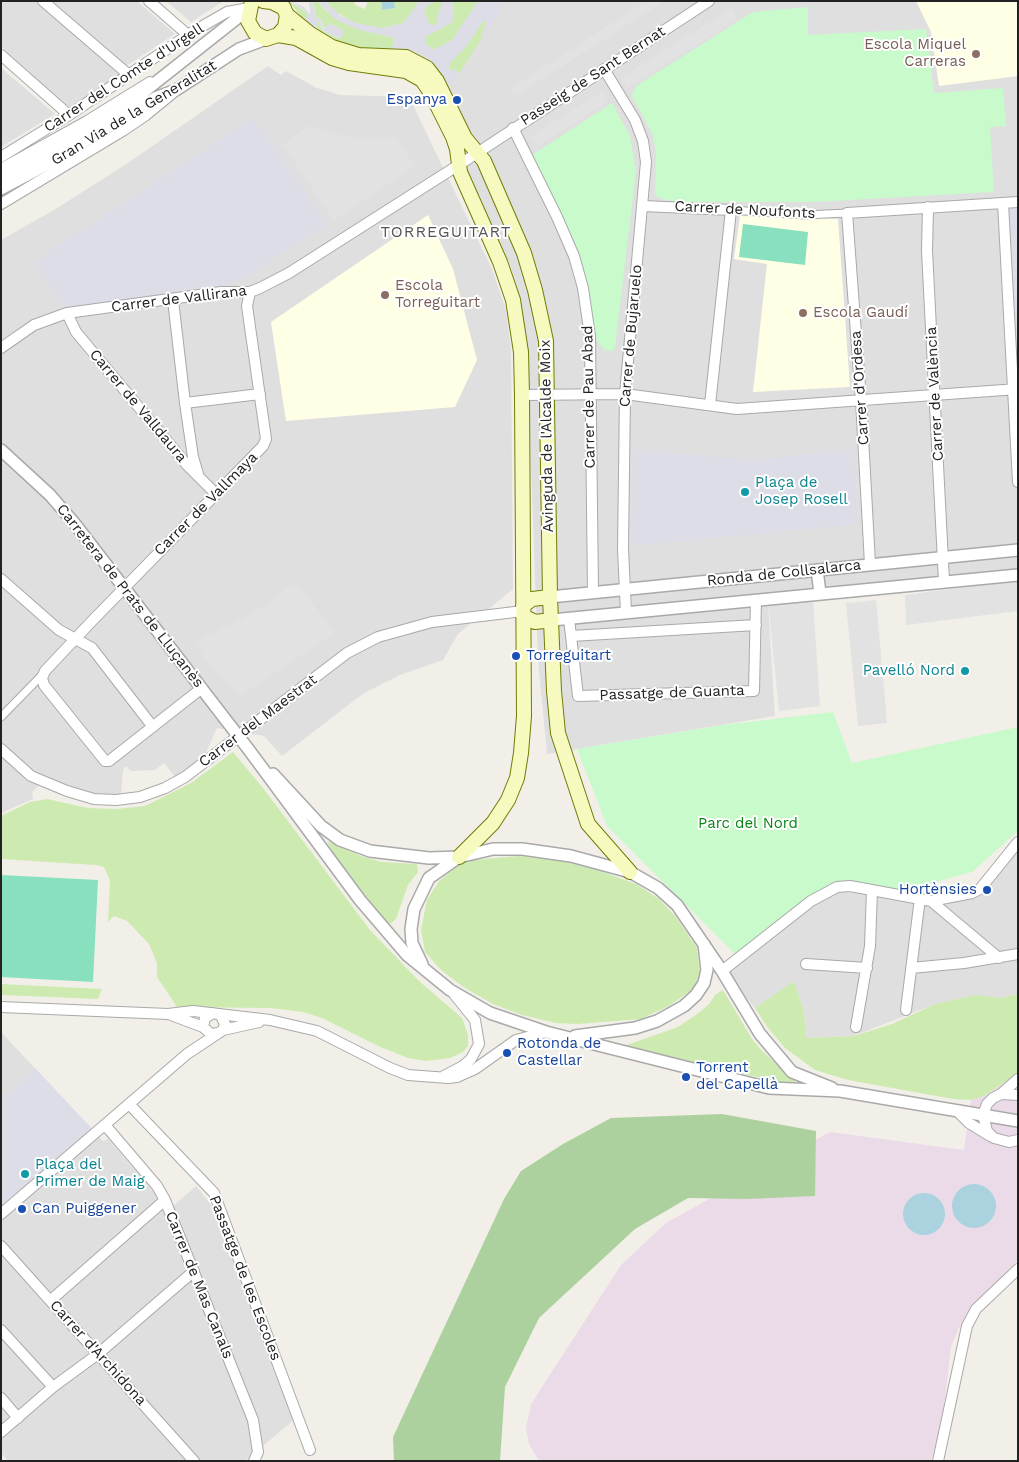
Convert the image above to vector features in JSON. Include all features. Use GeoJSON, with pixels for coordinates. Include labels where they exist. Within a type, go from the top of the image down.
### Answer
{"type":"FeatureCollection","features":[{"type":"Feature","properties":{"kind":"main road"},"geometry":{"type":"LineString","coordinates":[[272,2],[284,8],[285,27],[272,37],[251,29],[248,21],[257,3],[272,2]]}},
{"type":"Feature","properties":{"kind":"main road","name":"Avinguda de l'Alcalde Moix"},"geometry":{"type":"LineString","coordinates":[[284,8],[318,39],[345,52],[375,57],[406,57],[427,68],[437,81],[465,138],[477,153],[496,187],[530,271],[546,341],[550,597],[552,620]]}},
{"type":"Feature","properties":{"kind":"main road","name":"Avinguda de l'Alcalde Moix"},"geometry":{"type":"LineString","coordinates":[[272,37],[296,38],[332,58],[348,64],[393,69],[412,74],[427,86],[453,137],[457,149],[458,165],[500,262],[513,300],[521,352],[524,716],[517,778],[508,800],[493,823],[459,857]]}},
{"type":"Feature","properties":{"kind":"main road"},"geometry":{"type":"LineString","coordinates":[[550,597],[532,599],[523,611],[535,622],[552,620],[553,669],[558,733],[580,804],[592,830],[630,872]]}},
{"type":"Feature","properties":{"kind":"street"},"geometry":{"type":"LineString","coordinates":[[43,1],[129,75]]}},
{"type":"Feature","properties":{"kind":"street"},"geometry":{"type":"LineString","coordinates":[[149,1],[188,35]]}},
{"type":"Feature","properties":{"kind":"street","name":"Passeig de Sant Bernat"},"geometry":{"type":"LineString","coordinates":[[477,153],[709,1]]}},
{"type":"Feature","properties":{"kind":"street","name":"Carrer del Comte d'Urgell"},"geometry":{"type":"LineString","coordinates":[[1,157],[69,115],[188,35],[227,12],[257,3]]}},
{"type":"Feature","properties":{"kind":"street","name":"Gran Via de la Generalitat"},"geometry":{"type":"LineString","coordinates":[[1,180],[79,136],[167,74],[257,3]]}},
{"type":"Feature","properties":{"kind":"street","name":"Gran Via de la Generalitat"},"geometry":{"type":"LineString","coordinates":[[1,189],[48,164],[155,98],[176,90],[239,49],[272,37]]}},
{"type":"Feature","properties":{"kind":"street"},"geometry":{"type":"LineString","coordinates":[[1,56],[69,115]]}},
{"type":"Feature","properties":{"kind":"street","name":"Carrer de Bujaruelo"},"geometry":{"type":"LineString","coordinates":[[604,69],[635,120],[643,141],[646,162],[625,394],[623,548],[626,613]]}},
{"type":"Feature","properties":{"kind":"street","name":"Carrer del Comte d'Urgell"},"geometry":{"type":"LineString","coordinates":[[1,169],[87,121],[148,83],[167,74]]}},
{"type":"Feature","properties":{"kind":"street"},"geometry":{"type":"LineString","coordinates":[[1,204],[124,130],[146,115],[176,90]]}},
{"type":"Feature","properties":{"kind":"street","name":"Carrer de Pau Abad"},"geometry":{"type":"LineString","coordinates":[[513,128],[557,217],[574,256],[583,288],[590,336],[593,592]]}},
{"type":"Feature","properties":{"kind":"street","name":"Carrer de Vallirana"},"geometry":{"type":"LineString","coordinates":[[1,348],[34,325],[67,313],[174,300],[221,292],[250,292],[289,273],[477,153]]}},
{"type":"Feature","properties":{"kind":"street"},"geometry":{"type":"LineString","coordinates":[[847,213],[1018,202]]}},
{"type":"Feature","properties":{"kind":"street"},"geometry":{"type":"LineString","coordinates":[[1003,203],[1015,390],[1018,482]]}},
{"type":"Feature","properties":{"kind":"street","name":"Carrer de Noufonts"},"geometry":{"type":"LineString","coordinates":[[643,206],[805,214],[847,213]]}},
{"type":"Feature","properties":{"kind":"street","name":"Carrer de València"},"geometry":{"type":"LineString","coordinates":[[928,207],[926,227],[944,581]]}},
{"type":"Feature","properties":{"kind":"street"},"geometry":{"type":"LineString","coordinates":[[710,405],[731,210]]}},
{"type":"Feature","properties":{"kind":"street","name":"Carrer d'Ordesa"},"geometry":{"type":"LineString","coordinates":[[847,213],[861,400],[870,564]]}},
{"type":"Feature","properties":{"kind":"street","name":"Carrer de Vallmaya"},"geometry":{"type":"LineString","coordinates":[[45,672],[124,587],[263,446],[266,439],[248,306],[250,292]]}},
{"type":"Feature","properties":{"kind":"street"},"geometry":{"type":"LineString","coordinates":[[174,300],[185,403],[193,457],[199,476]]}},
{"type":"Feature","properties":{"kind":"street","name":"Carrer de Valldaura"},"geometry":{"type":"LineString","coordinates":[[67,313],[76,332],[215,493]]}},
{"type":"Feature","properties":{"kind":"street"},"geometry":{"type":"LineString","coordinates":[[522,395],[625,394],[737,409],[1015,390]]}},
{"type":"Feature","properties":{"kind":"street"},"geometry":{"type":"LineString","coordinates":[[185,403],[260,394]]}},
{"type":"Feature","properties":{"kind":"street","name":"Carretera de Prats de Lluçanès"},"geometry":{"type":"LineString","coordinates":[[1,450],[59,505],[202,688],[360,900],[407,954],[450,990],[490,1013],[546,1032],[769,1088],[840,1091],[957,1111],[985,1110],[1018,1121]]}},
{"type":"Feature","properties":{"kind":"street","name":"Ronda de Collsalarca"},"geometry":{"type":"LineString","coordinates":[[550,597],[1018,550]]}},
{"type":"Feature","properties":{"kind":"street"},"geometry":{"type":"LineString","coordinates":[[817,570],[820,593]]}},
{"type":"Feature","properties":{"kind":"street","name":"Ronda de Collsalarca"},"geometry":{"type":"LineString","coordinates":[[552,620],[1018,575]]}},
{"type":"Feature","properties":{"kind":"street"},"geometry":{"type":"LineString","coordinates":[[1,579],[59,630],[92,648],[153,727]]}},
{"type":"Feature","properties":{"kind":"street","name":"Passatge de Guanta"},"geometry":{"type":"LineString","coordinates":[[569,619],[578,696],[754,690],[756,600]]}},
{"type":"Feature","properties":{"kind":"street","name":"Carrer del Maestrat"},"geometry":{"type":"LineString","coordinates":[[1,749],[31,776],[85,796],[116,800],[140,797],[165,788],[185,777],[237,735],[347,653],[378,637],[432,622],[523,611]]}},
{"type":"Feature","properties":{"kind":"street"},"geometry":{"type":"LineString","coordinates":[[571,636],[756,625]]}},
{"type":"Feature","properties":{"kind":"street"},"geometry":{"type":"LineString","coordinates":[[45,672],[42,678],[44,685],[105,761],[109,761],[202,688]]}},
{"type":"Feature","properties":{"kind":"street"},"geometry":{"type":"LineString","coordinates":[[1,718],[45,672]]}},
{"type":"Feature","properties":{"kind":"street","name":"Carretera de Prats de Lluçanès"},"geometry":{"type":"LineString","coordinates":[[249,750],[316,822],[340,840],[379,854],[429,858],[459,857],[493,850],[522,849],[571,856],[630,872],[658,888],[670,900],[704,943],[760,1034],[792,1072],[840,1091]]}},
{"type":"Feature","properties":{"kind":"street"},"geometry":{"type":"LineString","coordinates":[[931,901],[972,893],[980,889],[1018,842]]}},
{"type":"Feature","properties":{"kind":"street","name":"Carretera de Prats de Lluçanès"},"geometry":{"type":"LineString","coordinates":[[426,970],[412,943],[410,929],[414,909],[429,878],[459,857]]}},
{"type":"Feature","properties":{"kind":"street"},"geometry":{"type":"LineString","coordinates":[[722,970],[826,891],[843,886],[931,901],[999,958]]}},
{"type":"Feature","properties":{"kind":"street"},"geometry":{"type":"LineString","coordinates":[[856,1028],[867,968],[872,890]]}},
{"type":"Feature","properties":{"kind":"street"},"geometry":{"type":"LineString","coordinates":[[906,1010],[920,898]]}},
{"type":"Feature","properties":{"kind":"street","name":"Carretera de Prats de Lluçanès"},"geometry":{"type":"LineString","coordinates":[[570,1037],[635,1028],[657,1021],[684,1006],[704,984],[707,970],[704,943]]}},
{"type":"Feature","properties":{"kind":"street"},"geometry":{"type":"LineString","coordinates":[[911,968],[999,958],[1018,954]]}},
{"type":"Feature","properties":{"kind":"street"},"geometry":{"type":"LineString","coordinates":[[806,964],[867,968]]}},
{"type":"Feature","properties":{"kind":"street"},"geometry":{"type":"LineString","coordinates":[[441,1077],[463,1066],[471,1059],[479,1044],[475,1020],[450,990]]}},
{"type":"Feature","properties":{"kind":"street"},"geometry":{"type":"LineString","coordinates":[[1,1007],[168,1014],[193,1011],[270,1020],[317,1031],[390,1068],[408,1075],[441,1077],[457,1077],[466,1074],[504,1046],[516,1040],[546,1032]]}},
{"type":"Feature","properties":{"kind":"street"},"geometry":{"type":"LineString","coordinates":[[187,1054],[204,1028],[205,1018],[217,1013]]}},
{"type":"Feature","properties":{"kind":"street"},"geometry":{"type":"LineString","coordinates":[[1,1214],[187,1054],[221,1032],[225,1024],[217,1013]]}},
{"type":"Feature","properties":{"kind":"street"},"geometry":{"type":"LineString","coordinates":[[168,1014],[204,1028],[210,1034],[270,1020]]}},
{"type":"Feature","properties":{"kind":"street"},"geometry":{"type":"LineString","coordinates":[[1018,1079],[985,1110],[987,1131],[996,1139],[1009,1142],[1018,1140]]}},
{"type":"Feature","properties":{"kind":"street"},"geometry":{"type":"LineString","coordinates":[[1001,1094],[1018,1095]]}},
{"type":"Feature","properties":{"kind":"street","name":"Passatge de les Escoles"},"geometry":{"type":"LineString","coordinates":[[129,1104],[214,1193],[310,1450]]}},
{"type":"Feature","properties":{"kind":"street"},"geometry":{"type":"LineString","coordinates":[[957,1111],[969,1123],[996,1139],[1018,1148]]}},
{"type":"Feature","properties":{"kind":"street","name":"Carrer de Mas Canals"},"geometry":{"type":"LineString","coordinates":[[106,1125],[157,1186],[165,1200],[253,1420],[258,1452],[254,1461]]}},
{"type":"Feature","properties":{"kind":"street"},"geometry":{"type":"LineString","coordinates":[[50,1300],[165,1200]]}},
{"type":"Feature","properties":{"kind":"street","name":"Carrer d'Archidona"},"geometry":{"type":"LineString","coordinates":[[1,1246],[194,1461]]}},
{"type":"Feature","properties":{"kind":"street"},"geometry":{"type":"LineString","coordinates":[[938,1461],[967,1326],[976,1309],[1018,1269]]}},
{"type":"Feature","properties":{"kind":"street"},"geometry":{"type":"LineString","coordinates":[[1,1432],[52,1387],[98,1354],[194,1271]]}},
{"type":"Feature","properties":{"kind":"street"},"geometry":{"type":"LineString","coordinates":[[1,1330],[52,1387]]}},
{"type":"Feature","properties":{"kind":"street"},"geometry":{"type":"LineString","coordinates":[[1,1398],[18,1418]]}},
{"type":"Feature","properties":{"kind":"shaded area"},"geometry":{"type":"Polygon","coordinates":[[[1,1],[36,1],[120,75],[71,109],[1,47],[1,1]]]}},
{"type":"Feature","properties":{"kind":"shaded area"},"geometry":{"type":"Polygon","coordinates":[[[52,1],[137,1],[175,34],[126,66],[52,1]]]}},
{"type":"Feature","properties":{"kind":"shaded area"},"geometry":{"type":"Polygon","coordinates":[[[166,1],[224,1],[191,22],[166,1]]]}},
{"type":"Feature","properties":{"kind":"shaded area"},"geometry":{"type":"Polygon","coordinates":[[[291,1],[304,7],[310,14],[309,1],[313,1],[316,17],[321,19],[323,28],[325,29],[328,23],[343,30],[343,35],[338,38],[323,31],[317,19],[318,32],[302,18],[308,18],[306,12],[291,1]]]}},
{"type":"Feature","properties":{"kind":"shaded area"},"geometry":{"type":"Polygon","coordinates":[[[317,1],[325,1],[341,16],[356,23],[383,28],[404,23],[419,1],[436,1],[428,5],[424,11],[429,24],[437,25],[437,15],[442,5],[441,1],[452,1],[454,18],[450,23],[425,37],[425,43],[433,50],[452,40],[478,1],[503,1],[498,15],[481,39],[486,22],[484,20],[467,45],[449,64],[450,70],[456,70],[459,74],[446,85],[439,71],[424,55],[405,49],[390,49],[395,43],[392,37],[363,31],[345,24],[335,19],[317,1]]]}},
{"type":"Feature","properties":{"kind":"shaded area"},"geometry":{"type":"Polygon","coordinates":[[[392,1],[1018,1],[1018,574],[768,602],[775,716],[547,754],[538,660],[527,353],[511,267],[392,1]]]}},
{"type":"Feature","properties":{"kind":"shaded area"},"geometry":{"type":"Polygon","coordinates":[[[646,1],[665,1],[514,97],[510,89],[646,1]]]}},
{"type":"Feature","properties":{"kind":"shaded area","name":"Escola Miquel Carreras"},"geometry":{"type":"Polygon","coordinates":[[[916,1],[1018,1],[1018,76],[939,86],[931,32],[916,1]]]}},
{"type":"Feature","properties":{"kind":"shaded area"},"geometry":{"type":"Polygon","coordinates":[[[732,8],[737,19],[627,89],[620,78],[732,8]]]}},
{"type":"Feature","properties":{"kind":"shaded area"},"geometry":{"type":"Polygon","coordinates":[[[268,66],[281,75],[286,71],[317,88],[340,95],[409,97],[492,269],[506,310],[511,349],[513,589],[458,634],[443,660],[400,675],[364,693],[282,756],[264,736],[217,728],[204,757],[176,778],[164,763],[155,770],[131,771],[126,766],[123,770],[121,794],[94,794],[70,788],[47,778],[32,792],[33,799],[1,813],[1,240],[54,210],[125,165],[268,66]]]}},
{"type":"Feature","properties":{"kind":"shaded area"},"geometry":{"type":"Polygon","coordinates":[[[1,68],[55,114],[1,147],[1,68]]]}},
{"type":"Feature","properties":{"kind":"shaded area"},"geometry":{"type":"Polygon","coordinates":[[[603,91],[609,101],[538,146],[531,136],[603,91]]]}},
{"type":"Feature","properties":{"kind":"shaded area"},"geometry":{"type":"Polygon","coordinates":[[[253,118],[327,224],[248,276],[229,284],[64,308],[33,262],[253,118]]]}},
{"type":"Feature","properties":{"kind":"shaded area"},"geometry":{"type":"Polygon","coordinates":[[[308,126],[349,137],[396,137],[415,166],[333,220],[283,144],[308,126]]]}},
{"type":"Feature","properties":{"kind":"shaded area"},"geometry":{"type":"Polygon","coordinates":[[[1018,205],[1018,380],[1017,380],[1007,206],[1018,205]]]}},
{"type":"Feature","properties":{"kind":"shaded area","name":"Escola Torreguitart"},"geometry":{"type":"Polygon","coordinates":[[[428,215],[453,269],[477,360],[455,407],[286,421],[271,322],[428,215]]]}},
{"type":"Feature","properties":{"kind":"shaded area","name":"Escola Gaudí"},"geometry":{"type":"Polygon","coordinates":[[[740,216],[838,219],[850,387],[753,392],[767,264],[734,259],[740,216]]]}},
{"type":"Feature","properties":{"kind":"shaded area","name":"Plaça de Josep Rosell"},"geometry":{"type":"Polygon","coordinates":[[[853,449],[858,524],[632,546],[634,450],[757,460],[853,449]]]}},
{"type":"Feature","properties":{"kind":"shaded area"},"geometry":{"type":"Polygon","coordinates":[[[1018,580],[1018,611],[906,625],[905,595],[1018,580]]]}},
{"type":"Feature","properties":{"kind":"shaded area"},"geometry":{"type":"Polygon","coordinates":[[[287,587],[300,587],[335,632],[241,696],[212,668],[194,643],[251,614],[276,598],[287,587]]]}},
{"type":"Feature","properties":{"kind":"shaded area"},"geometry":{"type":"Polygon","coordinates":[[[813,599],[820,706],[779,711],[768,602],[813,599]]]}},
{"type":"Feature","properties":{"kind":"shaded area"},"geometry":{"type":"Polygon","coordinates":[[[876,600],[887,723],[858,726],[846,603],[876,600]]]}},
{"type":"Feature","properties":{"kind":"shaded area"},"geometry":{"type":"Polygon","coordinates":[[[1018,839],[1018,994],[1000,998],[933,1005],[854,1036],[806,1038],[804,1012],[794,982],[755,1008],[722,971],[826,891],[920,898],[972,893],[1018,839]]]}},
{"type":"Feature","properties":{"kind":"shaded area"},"geometry":{"type":"Polygon","coordinates":[[[1,1032],[103,1141],[108,1139],[155,1194],[164,1214],[196,1186],[212,1206],[295,1419],[245,1461],[8,1461],[1,1453],[1,1032]]]}},
{"type":"Feature","properties":{"kind":"shaded area","name":"Plaça del Primer de Maig"},"geometry":{"type":"Polygon","coordinates":[[[36,1069],[96,1133],[1,1214],[1,1100],[36,1069]]]}},
{"type":"Feature","properties":{"kind":"shaded area"},"geometry":{"type":"Polygon","coordinates":[[[1018,1073],[1018,1260],[967,1313],[958,1330],[951,1347],[942,1422],[931,1461],[539,1461],[529,1444],[526,1428],[531,1404],[621,1265],[666,1223],[830,1132],[964,1150],[971,1100],[984,1096],[1018,1073]]]}},
{"type":"Feature","properties":{"kind":"green space"},"geometry":{"type":"Polygon","coordinates":[[[289,1],[306,12],[308,18],[302,18],[289,1]]]}},
{"type":"Feature","properties":{"kind":"green space"},"geometry":{"type":"Polygon","coordinates":[[[313,1],[317,1],[326,11],[370,32],[392,37],[395,40],[394,45],[390,49],[369,50],[348,46],[328,38],[318,32],[317,19],[323,31],[338,38],[341,37],[324,28],[321,19],[316,17],[313,1]]]}},
{"type":"Feature","properties":{"kind":"green space"},"geometry":{"type":"Polygon","coordinates":[[[325,1],[354,1],[355,5],[365,9],[368,1],[381,1],[382,10],[395,8],[394,1],[419,1],[404,23],[383,28],[366,27],[351,21],[336,12],[325,1]]]}},
{"type":"Feature","properties":{"kind":"green space"},"geometry":{"type":"Polygon","coordinates":[[[436,1],[442,2],[442,5],[437,15],[439,22],[433,26],[426,20],[424,11],[428,5],[436,1]]]}},
{"type":"Feature","properties":{"kind":"green space"},"geometry":{"type":"Polygon","coordinates":[[[452,1],[478,1],[452,40],[433,50],[425,43],[425,37],[451,23],[454,9],[452,1]]]}},
{"type":"Feature","properties":{"kind":"green space"},"geometry":{"type":"Polygon","coordinates":[[[808,7],[808,35],[926,29],[934,93],[1003,88],[1006,126],[990,127],[994,192],[815,202],[674,202],[657,197],[655,192],[656,151],[652,133],[632,96],[636,86],[753,12],[808,7]]]}},
{"type":"Feature","properties":{"kind":"green space"},"geometry":{"type":"Polygon","coordinates":[[[483,20],[486,21],[481,39],[459,74],[456,70],[450,70],[449,64],[467,45],[483,20]]]}},
{"type":"Feature","properties":{"kind":"green space"},"geometry":{"type":"Polygon","coordinates":[[[612,103],[630,136],[636,171],[615,347],[612,351],[605,350],[597,341],[584,271],[577,249],[532,155],[612,103]]]}},
{"type":"Feature","properties":{"kind":"green space"},"geometry":{"type":"Polygon","coordinates":[[[743,224],[808,232],[805,265],[739,257],[743,224]]]}},
{"type":"Feature","properties":{"kind":"green space","name":"Parc del Nord"},"geometry":{"type":"Polygon","coordinates":[[[833,712],[852,763],[1018,727],[1018,831],[972,872],[892,894],[832,888],[739,958],[607,826],[577,749],[723,725],[833,712]]]}},
{"type":"Feature","properties":{"kind":"green space"},"geometry":{"type":"Polygon","coordinates":[[[233,752],[263,788],[370,930],[419,981],[462,1018],[468,1035],[468,1046],[463,1052],[450,1058],[426,1061],[408,1058],[378,1046],[322,1018],[303,1012],[270,1008],[177,1007],[157,977],[157,963],[149,944],[127,921],[114,916],[108,922],[110,881],[104,867],[1,859],[1,816],[30,802],[47,799],[88,808],[116,809],[145,806],[191,783],[233,752]]]}},
{"type":"Feature","properties":{"kind":"green space"},"geometry":{"type":"Polygon","coordinates":[[[327,841],[361,856],[381,862],[417,864],[418,872],[408,885],[396,919],[389,925],[337,861],[327,841]]]}},
{"type":"Feature","properties":{"kind":"green space"},"geometry":{"type":"Polygon","coordinates":[[[519,856],[566,862],[597,870],[636,884],[659,899],[676,917],[697,948],[700,974],[694,988],[669,1006],[640,1019],[578,1024],[556,1023],[522,1015],[493,1004],[465,988],[441,970],[425,952],[421,930],[427,900],[439,881],[459,865],[472,860],[519,856]]]}},
{"type":"Feature","properties":{"kind":"green space"},"geometry":{"type":"Polygon","coordinates":[[[1,875],[98,880],[93,982],[1,977],[1,875]]]}},
{"type":"Feature","properties":{"kind":"green space"},"geometry":{"type":"Polygon","coordinates":[[[794,981],[804,1012],[806,1038],[854,1036],[892,1024],[933,1005],[977,995],[1000,998],[1018,994],[1018,1073],[984,1096],[971,1100],[953,1099],[848,1080],[815,1070],[785,1048],[768,1028],[755,1008],[794,981]]]}},
{"type":"Feature","properties":{"kind":"green space"},"geometry":{"type":"Polygon","coordinates":[[[1,984],[102,989],[98,999],[1,995],[1,984]]]}},
{"type":"Feature","properties":{"kind":"green space"},"geometry":{"type":"Polygon","coordinates":[[[723,990],[752,1039],[762,1051],[795,1080],[795,1083],[792,1085],[624,1046],[678,1027],[700,1012],[710,1003],[715,995],[723,990]]]}},
{"type":"Feature","properties":{"kind":"green space"},"geometry":{"type":"Polygon","coordinates":[[[722,1114],[816,1131],[815,1196],[747,1199],[688,1198],[635,1229],[539,1318],[505,1387],[500,1461],[394,1461],[393,1437],[504,1199],[521,1171],[563,1144],[611,1118],[722,1114]]]}},
{"type":"Feature","properties":{"kind":"water"},"geometry":{"type":"Polygon","coordinates":[[[381,1],[394,1],[395,8],[382,10],[381,1]]]}},
{"type":"Feature","properties":{"kind":"water"},"geometry":{"type":"Polygon","coordinates":[[[974,1184],[986,1188],[992,1194],[996,1206],[992,1218],[986,1224],[974,1228],[962,1224],[956,1218],[952,1206],[956,1194],[962,1188],[974,1184]]]}},
{"type":"Feature","properties":{"kind":"water"},"geometry":{"type":"Polygon","coordinates":[[[928,1193],[936,1196],[942,1202],[945,1214],[942,1226],[936,1232],[920,1235],[912,1232],[906,1226],[903,1210],[906,1202],[912,1196],[928,1193]]]}},
{"type":"Feature","properties":{"kind":"place","name":"Escola Miquel Carreras"},"geometry":{"type":"Point","coordinates":[976,54]}},
{"type":"Feature","properties":{"kind":"place","name":"Espanya"},"geometry":{"type":"Point","coordinates":[457,100]}},
{"type":"Feature","properties":{"kind":"place","name":"Escola Torreguitart"},"geometry":{"type":"Point","coordinates":[385,295]}},
{"type":"Feature","properties":{"kind":"place","name":"Escola Gaudí"},"geometry":{"type":"Point","coordinates":[803,313]}},
{"type":"Feature","properties":{"kind":"place","name":"Plaça de Josep Rosell"},"geometry":{"type":"Point","coordinates":[745,492]}},
{"type":"Feature","properties":{"kind":"place","name":"Torreguitart"},"geometry":{"type":"Point","coordinates":[516,656]}},
{"type":"Feature","properties":{"kind":"place","name":"Pavelló Nord"},"geometry":{"type":"Point","coordinates":[965,671]}},
{"type":"Feature","properties":{"kind":"place","name":"Hortènsies"},"geometry":{"type":"Point","coordinates":[987,890]}},
{"type":"Feature","properties":{"kind":"place","name":"Rotonda de Castellar"},"geometry":{"type":"Point","coordinates":[507,1053]}},
{"type":"Feature","properties":{"kind":"place","name":"Torrent del Capellà"},"geometry":{"type":"Point","coordinates":[686,1077]}},
{"type":"Feature","properties":{"kind":"place","name":"Plaça del Primer de Maig"},"geometry":{"type":"Point","coordinates":[25,1174]}},
{"type":"Feature","properties":{"kind":"place","name":"Can Puiggener"},"geometry":{"type":"Point","coordinates":[22,1209]}},
{"type":"Feature","properties":{"kind":"district","name":"TORREGUITART"},"geometry":{"type":"Point","coordinates":[446,232]}}]}
